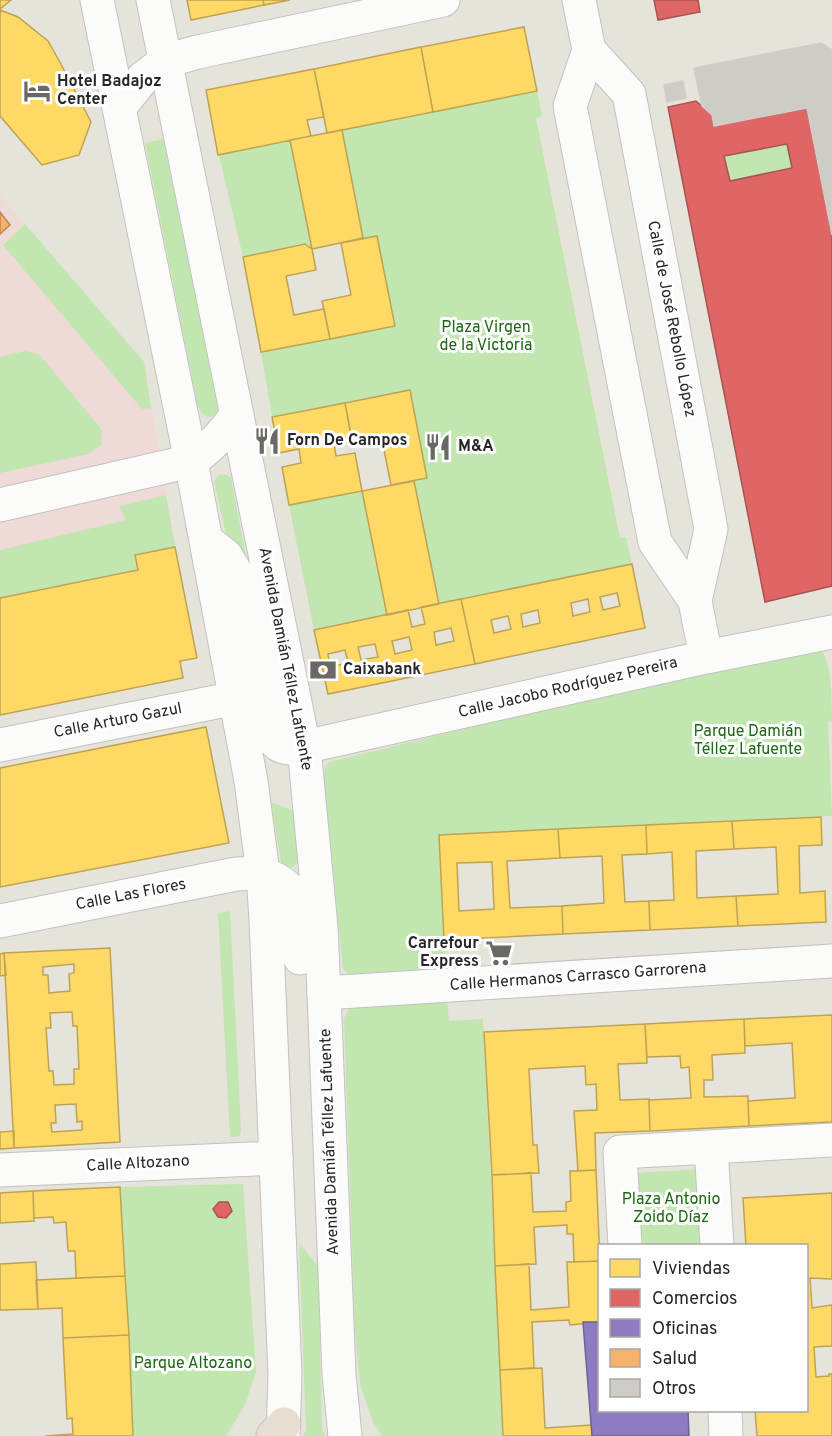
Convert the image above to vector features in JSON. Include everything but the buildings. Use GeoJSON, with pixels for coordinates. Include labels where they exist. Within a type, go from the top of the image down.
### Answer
{"type":"FeatureCollection","features":[{"type":"Feature","properties":{"kind":"street"},"geometry":{"type":"LineString","coordinates":[[97,0],[191,461],[251,781],[263,873],[285,1375],[280,1432]]}},
{"type":"Feature","properties":{"kind":"street"},"geometry":{"type":"LineString","coordinates":[[130,0],[138,17],[163,48],[198,52],[443,0]]}},
{"type":"Feature","properties":{"kind":"street","name":"Avenida Damián Téllez Lafuente"},"geometry":{"type":"LineString","coordinates":[[153,0],[304,747],[321,927],[334,1272],[339,1374],[345,1436]]}},
{"type":"Feature","properties":{"kind":"street","name":"Calle de José Rebollo López"},"geometry":{"type":"LineString","coordinates":[[579,0],[590,50],[628,94],[711,529],[695,601]]}},
{"type":"Feature","properties":{"kind":"street"},"geometry":{"type":"LineString","coordinates":[[119,108],[163,48]]}},
{"type":"Feature","properties":{"kind":"street","name":"Calle de José Rebollo López"},"geometry":{"type":"LineString","coordinates":[[590,50],[570,106],[655,542],[695,601],[706,657]]}},
{"type":"Feature","properties":{"kind":"street"},"geometry":{"type":"LineString","coordinates":[[579,81],[613,76]]}},
{"type":"Feature","properties":{"kind":"street"},"geometry":{"type":"LineString","coordinates":[[0,504],[191,461],[218,440],[237,414]]}},
{"type":"Feature","properties":{"kind":"street"},"geometry":{"type":"LineString","coordinates":[[206,540],[226,556],[238,576],[270,734],[277,745],[290,749],[304,747]]}},
{"type":"Feature","properties":{"kind":"street"},"geometry":{"type":"LineString","coordinates":[[664,555],[706,550]]}},
{"type":"Feature","properties":{"kind":"street","name":"Calle Jacobo Rodríguez Pereira"},"geometry":{"type":"LineString","coordinates":[[304,747],[706,657],[832,632]]}},
{"type":"Feature","properties":{"kind":"street","name":"Calle Arturo Gazul"},"geometry":{"type":"LineString","coordinates":[[0,745],[236,698]]}},
{"type":"Feature","properties":{"kind":"street"},"geometry":{"type":"LineString","coordinates":[[263,873],[288,887],[296,907],[311,1226],[318,1247],[334,1272]]}},
{"type":"Feature","properties":{"kind":"street","name":"Calle Las Flores"},"geometry":{"type":"LineString","coordinates":[[0,921],[236,874],[263,873]]}},
{"type":"Feature","properties":{"kind":"street","name":"Calle Hermanos Carrasco Garrorena"},"geometry":{"type":"LineString","coordinates":[[324,993],[832,961]]}},
{"type":"Feature","properties":{"kind":"street"},"geometry":{"type":"LineString","coordinates":[[300,967],[311,982],[324,993]]}},
{"type":"Feature","properties":{"kind":"street"},"geometry":{"type":"LineString","coordinates":[[626,1244],[620,1152],[832,1140]]}},
{"type":"Feature","properties":{"kind":"street"},"geometry":{"type":"LineString","coordinates":[[711,1147],[717,1244]]}},
{"type":"Feature","properties":{"kind":"street","name":"Calle Altozano"},"geometry":{"type":"LineString","coordinates":[[0,1170],[276,1158]]}},
{"type":"Feature","properties":{"kind":"street"},"geometry":{"type":"LineString","coordinates":[[725,1412],[726,1436]]}},
{"type":"Feature","properties":{"kind":"shaded area"},"geometry":{"type":"Polygon","coordinates":[[[0,196],[144,362],[175,547],[135,555],[138,570],[0,598],[0,196]]]}},
{"type":"Feature","properties":{"kind":"green space","name":"Plaza Virgen de la Victoria"},"geometry":{"type":"Polygon","coordinates":[[[537,91],[542,116],[536,118],[620,538],[626,537],[632,564],[314,630],[289,505],[427,478],[410,390],[272,417],[261,352],[395,326],[377,236],[312,249],[305,244],[243,257],[219,155],[537,91]]]}},
{"type":"Feature","properties":{"kind":"green space"},"geometry":{"type":"Polygon","coordinates":[[[163,139],[218,402],[217,412],[211,417],[203,415],[198,407],[145,143],[163,139]]]}},
{"type":"Feature","properties":{"kind":"green space"},"geometry":{"type":"Polygon","coordinates":[[[787,144],[792,168],[730,181],[724,156],[787,144]]]}},
{"type":"Feature","properties":{"kind":"green space"},"geometry":{"type":"Polygon","coordinates":[[[25,224],[144,362],[151,408],[142,409],[3,245],[25,224]]]}},
{"type":"Feature","properties":{"kind":"green space"},"geometry":{"type":"Polygon","coordinates":[[[25,351],[39,354],[102,430],[101,445],[88,454],[0,473],[0,357],[25,351]]]}},
{"type":"Feature","properties":{"kind":"green space"},"geometry":{"type":"Polygon","coordinates":[[[221,474],[231,478],[246,556],[226,534],[214,482],[221,474]]]}},
{"type":"Feature","properties":{"kind":"green space"},"geometry":{"type":"Polygon","coordinates":[[[166,495],[175,547],[135,555],[138,570],[0,598],[0,550],[126,520],[119,506],[166,495]]]}},
{"type":"Feature","properties":{"kind":"green space","name":"Parque Damián Téllez Lafuente"},"geometry":{"type":"Polygon","coordinates":[[[802,647],[821,651],[825,656],[829,673],[832,722],[828,722],[832,816],[439,835],[446,972],[350,976],[343,969],[324,777],[325,767],[329,762],[802,647]]]}},
{"type":"Feature","properties":{"kind":"green space"},"geometry":{"type":"Polygon","coordinates":[[[271,802],[294,811],[301,860],[293,867],[282,868],[271,802]]]}},
{"type":"Feature","properties":{"kind":"green space"},"geometry":{"type":"Polygon","coordinates":[[[230,911],[241,1129],[240,1136],[230,1137],[218,913],[230,911]]]}},
{"type":"Feature","properties":{"kind":"green space"},"geometry":{"type":"Polygon","coordinates":[[[447,1000],[449,1021],[483,1019],[503,1436],[382,1436],[373,1422],[360,1385],[355,1330],[344,1019],[348,1010],[353,1006],[447,1000]]]}},
{"type":"Feature","properties":{"kind":"green space","name":"Plaza Antonio Zoido Díaz"},"geometry":{"type":"Polygon","coordinates":[[[701,1169],[705,1244],[641,1244],[637,1173],[701,1169]]]}},
{"type":"Feature","properties":{"kind":"green space","name":"Parque Altozano"},"geometry":{"type":"Polygon","coordinates":[[[243,1184],[256,1372],[245,1405],[226,1436],[133,1436],[120,1187],[243,1184]]]}},
{"type":"Feature","properties":{"kind":"green space"},"geometry":{"type":"Polygon","coordinates":[[[299,1243],[318,1266],[322,1429],[325,1436],[303,1436],[306,1430],[299,1243]]]}},
{"type":"Feature","properties":{"kind":"place","name":"Hotel Badajoz Center"},"geometry":{"type":"Point","coordinates":[37,91]}},
{"type":"Feature","properties":{"kind":"place","name":"Forn De Campos"},"geometry":{"type":"Point","coordinates":[267,441]}},
{"type":"Feature","properties":{"kind":"place","name":"M&A"},"geometry":{"type":"Point","coordinates":[438,447]}},
{"type":"Feature","properties":{"kind":"place","name":"Caixabank"},"geometry":{"type":"Point","coordinates":[323,670]}},
{"type":"Feature","properties":{"kind":"place","name":"Carrefour Express"},"geometry":{"type":"Point","coordinates":[499,953]}}]}
